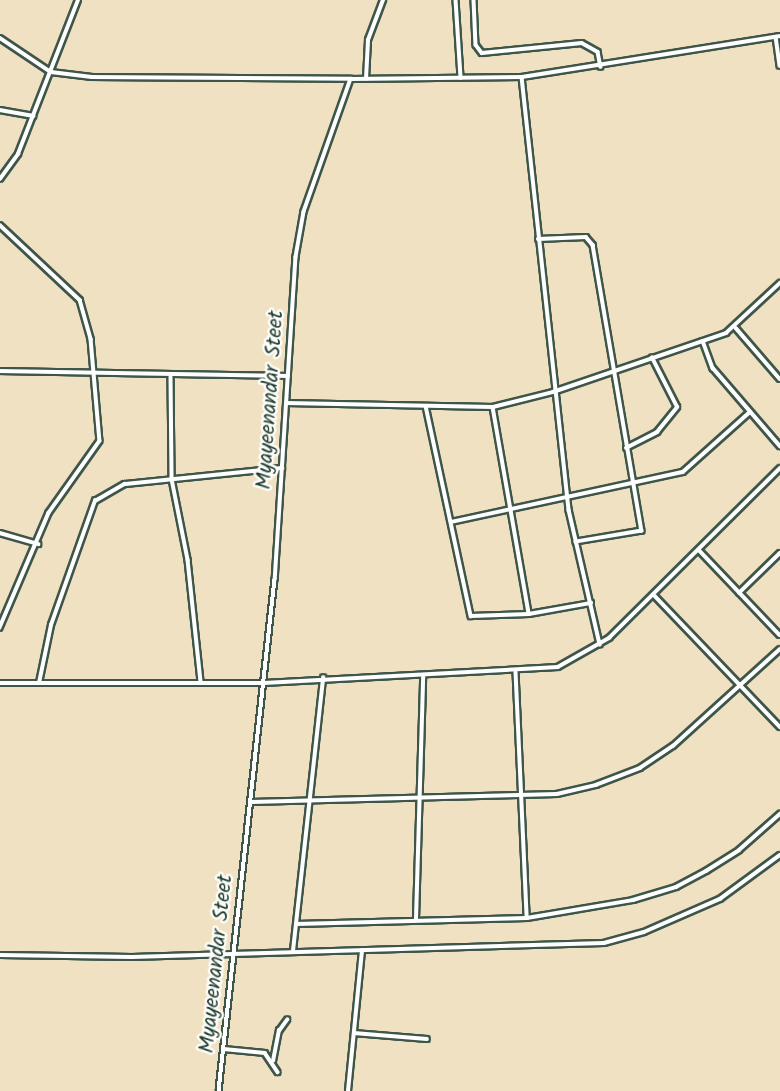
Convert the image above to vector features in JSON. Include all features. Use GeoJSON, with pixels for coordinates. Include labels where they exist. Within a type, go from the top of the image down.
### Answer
{"type":"FeatureCollection","features":[{"type":"Feature","properties":{"kind":"street"},"geometry":{"type":"LineString","coordinates":[[0,179],[18,154],[78,0]]}},
{"type":"Feature","properties":{"kind":"street"},"geometry":{"type":"LineString","coordinates":[[366,79],[368,40],[383,0]]}},
{"type":"Feature","properties":{"kind":"street"},"geometry":{"type":"LineString","coordinates":[[456,0],[461,78]]}},
{"type":"Feature","properties":{"kind":"street"},"geometry":{"type":"LineString","coordinates":[[474,0],[476,45],[482,53],[582,43],[598,52],[601,67]]}},
{"type":"Feature","properties":{"kind":"street"},"geometry":{"type":"LineString","coordinates":[[0,38],[51,72],[92,77],[522,77],[601,67],[778,37],[780,66]]}},
{"type":"Feature","properties":{"kind":"street"},"geometry":{"type":"LineString","coordinates":[[522,77],[553,393],[567,499],[600,644]]}},
{"type":"Feature","properties":{"kind":"street","name":"Myayeenandar Steet"},"geometry":{"type":"LineString","coordinates":[[219,1091],[264,683],[304,212],[351,79]]}},
{"type":"Feature","properties":{"kind":"street"},"geometry":{"type":"LineString","coordinates":[[0,110],[33,116]]}},
{"type":"Feature","properties":{"kind":"street"},"geometry":{"type":"LineString","coordinates":[[0,225],[80,300],[88,317],[96,372],[100,441],[49,513],[0,628]]}},
{"type":"Feature","properties":{"kind":"street"},"geometry":{"type":"LineString","coordinates":[[538,239],[590,239],[642,531],[576,542]]}},
{"type":"Feature","properties":{"kind":"street"},"geometry":{"type":"LineString","coordinates":[[286,402],[493,407],[553,393],[703,341],[735,327],[780,284]]}},
{"type":"Feature","properties":{"kind":"street"},"geometry":{"type":"LineString","coordinates":[[735,327],[780,379]]}},
{"type":"Feature","properties":{"kind":"street"},"geometry":{"type":"LineString","coordinates":[[703,341],[712,368],[780,446]]}},
{"type":"Feature","properties":{"kind":"street"},"geometry":{"type":"LineString","coordinates":[[626,448],[657,432],[677,407],[652,358]]}},
{"type":"Feature","properties":{"kind":"street"},"geometry":{"type":"LineString","coordinates":[[0,371],[96,372],[171,377],[288,376]]}},
{"type":"Feature","properties":{"kind":"street"},"geometry":{"type":"LineString","coordinates":[[171,377],[172,479],[187,549],[201,682]]}},
{"type":"Feature","properties":{"kind":"street"},"geometry":{"type":"LineString","coordinates":[[426,406],[471,616],[529,614],[591,603]]}},
{"type":"Feature","properties":{"kind":"street"},"geometry":{"type":"LineString","coordinates":[[493,407],[529,614]]}},
{"type":"Feature","properties":{"kind":"street"},"geometry":{"type":"LineString","coordinates":[[451,522],[634,486],[683,472],[750,413]]}},
{"type":"Feature","properties":{"kind":"street"},"geometry":{"type":"LineString","coordinates":[[0,683],[264,683],[323,678],[516,672],[558,667],[600,644],[655,596],[780,467]]}},
{"type":"Feature","properties":{"kind":"street"},"geometry":{"type":"LineString","coordinates":[[39,683],[51,625],[95,501],[125,484],[282,468]]}},
{"type":"Feature","properties":{"kind":"street"},"geometry":{"type":"LineString","coordinates":[[0,533],[38,544]]}},
{"type":"Feature","properties":{"kind":"street"},"geometry":{"type":"LineString","coordinates":[[699,550],[780,635]]}},
{"type":"Feature","properties":{"kind":"street"},"geometry":{"type":"LineString","coordinates":[[740,593],[780,553]]}},
{"type":"Feature","properties":{"kind":"street"},"geometry":{"type":"LineString","coordinates":[[655,596],[780,727]]}},
{"type":"Feature","properties":{"kind":"street"},"geometry":{"type":"LineString","coordinates":[[251,802],[522,795],[596,785],[640,768],[673,746],[780,649]]}},
{"type":"Feature","properties":{"kind":"street"},"geometry":{"type":"LineString","coordinates":[[516,672],[527,918]]}},
{"type":"Feature","properties":{"kind":"street"},"geometry":{"type":"LineString","coordinates":[[416,919],[423,676]]}},
{"type":"Feature","properties":{"kind":"street"},"geometry":{"type":"LineString","coordinates":[[293,951],[323,678]]}},
{"type":"Feature","properties":{"kind":"street"},"geometry":{"type":"LineString","coordinates":[[296,924],[527,918],[596,908],[676,887],[739,850],[780,814]]}},
{"type":"Feature","properties":{"kind":"street"},"geometry":{"type":"LineString","coordinates":[[0,955],[234,953],[604,943],[644,932],[720,899],[780,855]]}},
{"type":"Feature","properties":{"kind":"street"},"geometry":{"type":"LineString","coordinates":[[348,1091],[362,950]]}},
{"type":"Feature","properties":{"kind":"street"},"geometry":{"type":"LineString","coordinates":[[273,1061],[279,1031],[287,1020]]}},
{"type":"Feature","properties":{"kind":"street"},"geometry":{"type":"LineString","coordinates":[[354,1033],[427,1040]]}},
{"type":"Feature","properties":{"kind":"street"},"geometry":{"type":"LineString","coordinates":[[223,1049],[265,1053],[278,1072]]}}]}
